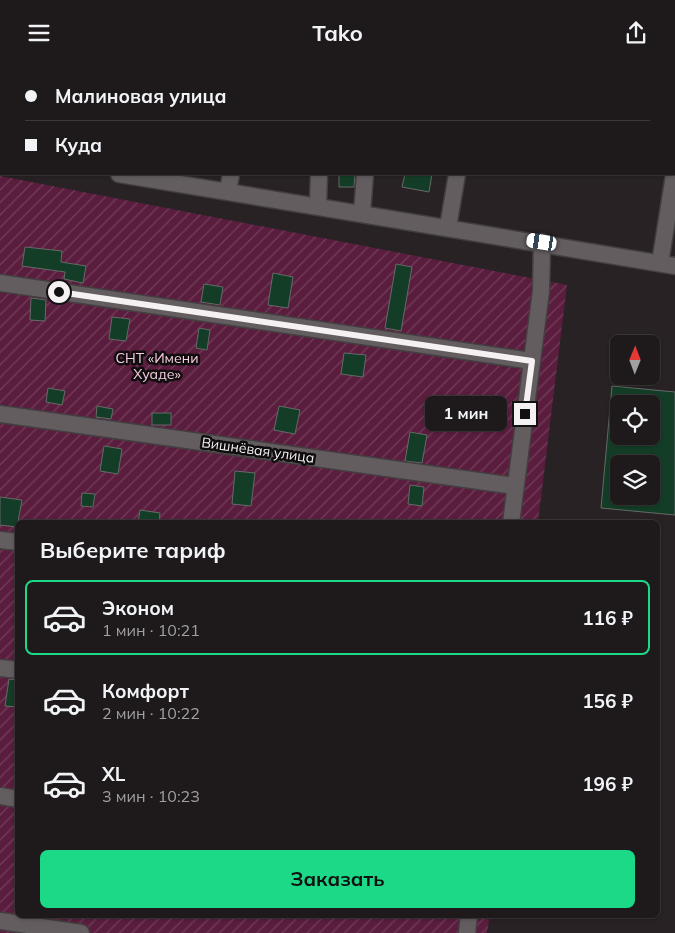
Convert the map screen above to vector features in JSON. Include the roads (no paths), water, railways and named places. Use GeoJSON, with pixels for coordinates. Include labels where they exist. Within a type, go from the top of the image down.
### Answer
{"type":"FeatureCollection","features":[{"type":"Feature","properties":{"kind":"street"},"geometry":{"type":"LineString","coordinates":[[125,175],[542,242],[667,265],[674,175]]}},
{"type":"Feature","properties":{"kind":"street"},"geometry":{"type":"LineString","coordinates":[[228,191],[231,175]]}},
{"type":"Feature","properties":{"kind":"street"},"geometry":{"type":"LineString","coordinates":[[318,206],[319,175]]}},
{"type":"Feature","properties":{"kind":"street"},"geometry":{"type":"LineString","coordinates":[[362,213],[365,175]]}},
{"type":"Feature","properties":{"kind":"street"},"geometry":{"type":"LineString","coordinates":[[448,227],[457,175]]}},
{"type":"Feature","properties":{"kind":"street"},"geometry":{"type":"LineString","coordinates":[[511,520],[541,291],[542,242]]}},
{"type":"Feature","properties":{"kind":"street"},"geometry":{"type":"LineString","coordinates":[[0,283],[532,361]]}},
{"type":"Feature","properties":{"kind":"street","name":"Вишнёвая улица"},"geometry":{"type":"LineString","coordinates":[[0,414],[515,486]]}},
{"type":"Feature","properties":{"kind":"street"},"geometry":{"type":"LineString","coordinates":[[0,539],[15,542]]}},
{"type":"Feature","properties":{"kind":"street"},"geometry":{"type":"LineString","coordinates":[[0,668],[15,670]]}},
{"type":"Feature","properties":{"kind":"street"},"geometry":{"type":"LineString","coordinates":[[0,797],[15,799]]}},
{"type":"Feature","properties":{"kind":"street"},"geometry":{"type":"LineString","coordinates":[[467,933],[469,918]]}},
{"type":"Feature","properties":{"kind":"street"},"geometry":{"type":"LineString","coordinates":[[0,921],[81,933]]}},
{"type":"Feature","properties":{"kind":"park label","name":"СНТ «Имени Хуаде»"},"geometry":{"type":"Point","coordinates":[157,366]}}]}
